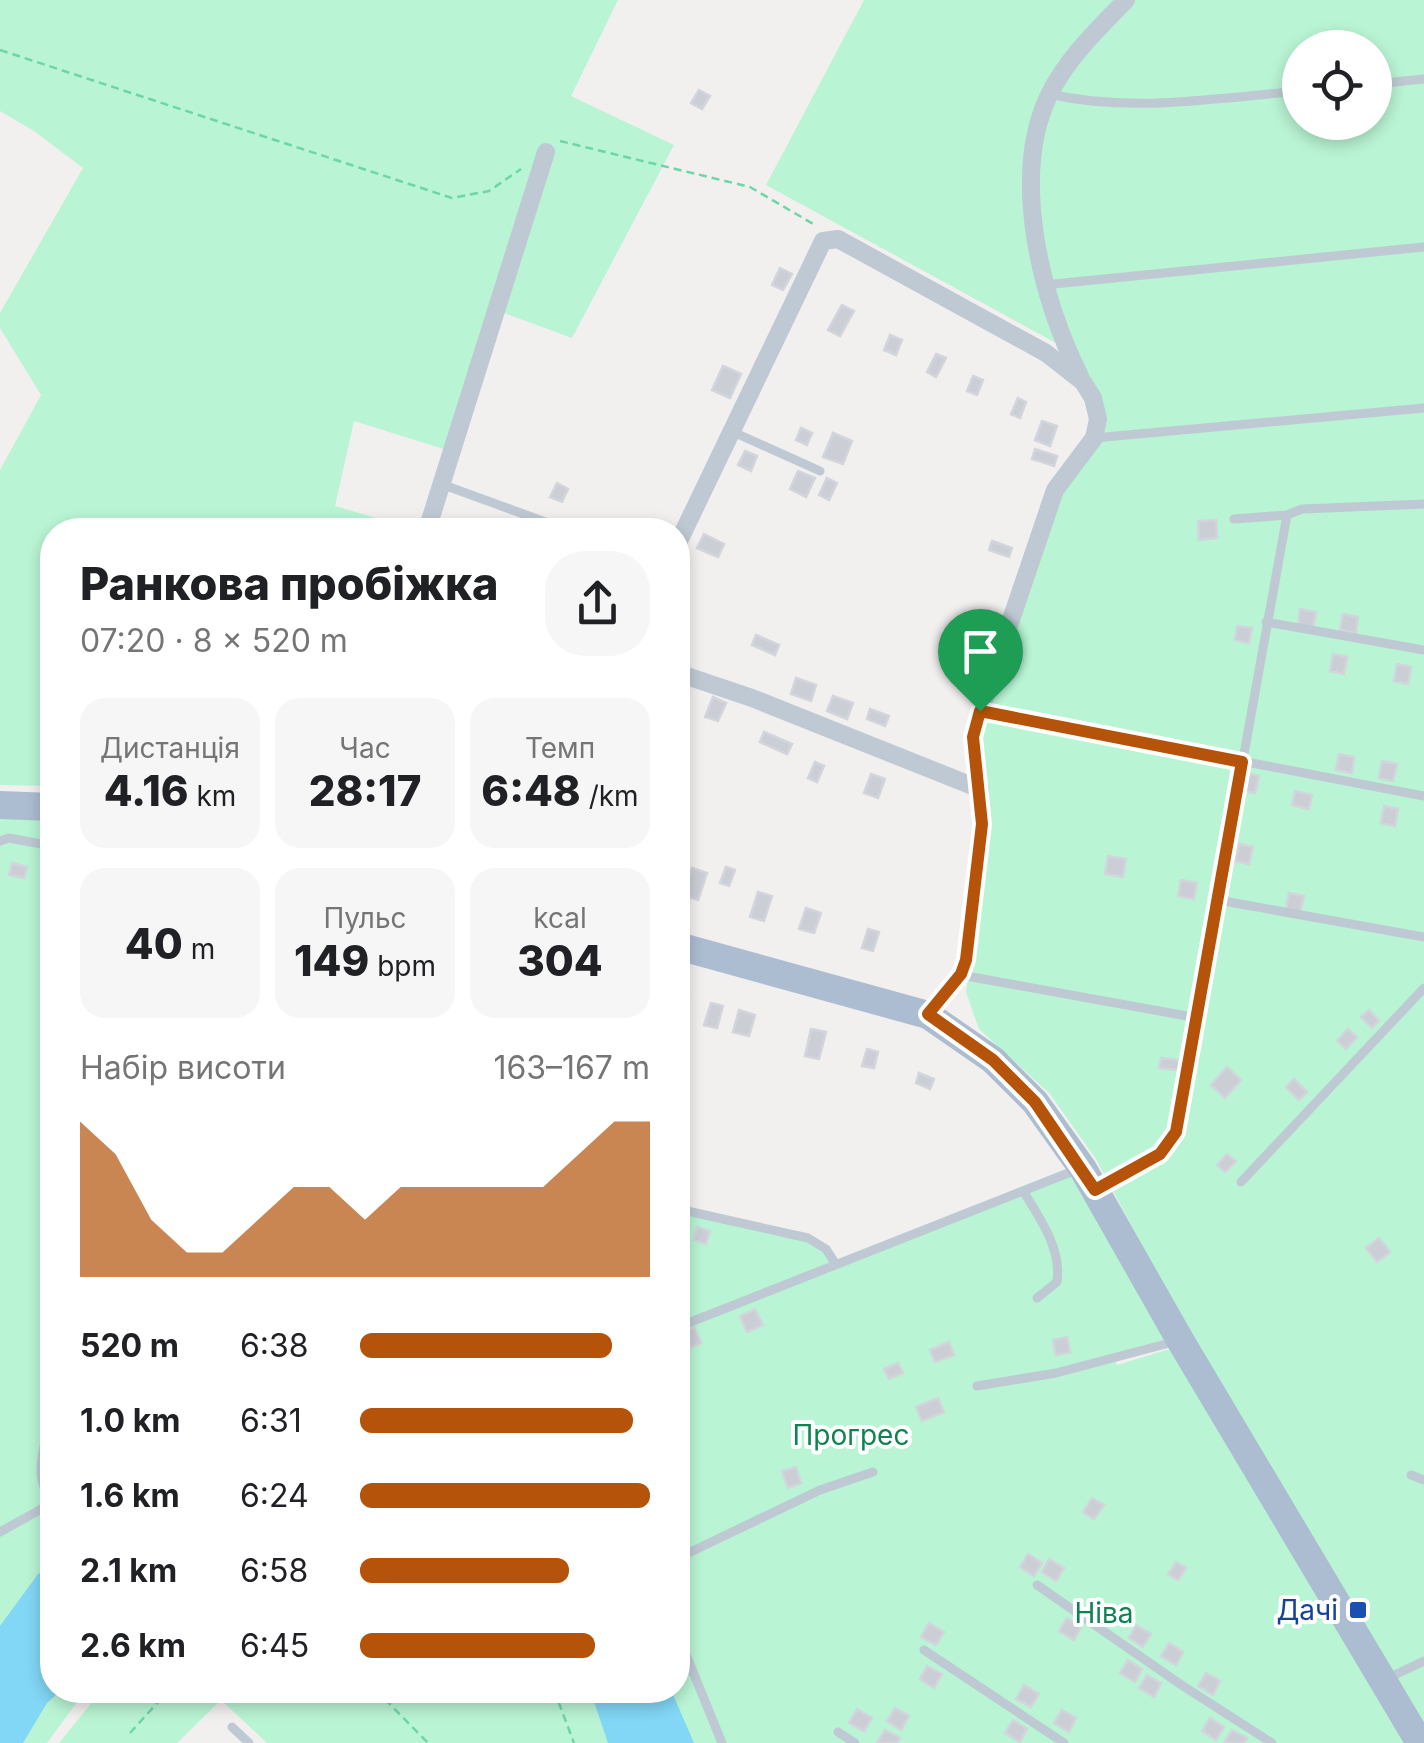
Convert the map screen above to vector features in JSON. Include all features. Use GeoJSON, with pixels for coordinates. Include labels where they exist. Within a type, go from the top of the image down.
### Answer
{"type":"FeatureCollection","features":[{"type":"Feature","properties":{"kind":"main road"},"geometry":{"type":"LineString","coordinates":[[0,805],[40,807]]}},
{"type":"Feature","properties":{"kind":"main road"},"geometry":{"type":"LineString","coordinates":[[690,949],[928,1014],[993,1060],[1035,1102],[1089,1179],[1180,1340],[1420,1743]]}},
{"type":"Feature","properties":{"kind":"street"},"geometry":{"type":"LineString","coordinates":[[928,1014],[961,974],[966,960],[982,824],[973,737],[980,711],[1054,490],[1094,438],[1098,418],[1093,398],[1065,346],[1044,285],[1029,172],[1036,132],[1049,94],[1084,43],[1126,0]]}},
{"type":"Feature","properties":{"kind":"street"},"geometry":{"type":"LineString","coordinates":[[430,518],[546,152]]}},
{"type":"Feature","properties":{"kind":"street"},"geometry":{"type":"LineString","coordinates":[[690,518],[823,241],[838,238],[1046,353],[1083,382]]}},
{"type":"Feature","properties":{"kind":"street"},"geometry":{"type":"LineString","coordinates":[[690,677],[980,789]]}},
{"type":"Feature","properties":{"kind":"lane"},"geometry":{"type":"LineString","coordinates":[[1392,83],[1424,80]]}},
{"type":"Feature","properties":{"kind":"lane"},"geometry":{"type":"LineString","coordinates":[[1049,94],[1100,104],[1133,104],[1282,92]]}},
{"type":"Feature","properties":{"kind":"lane"},"geometry":{"type":"LineString","coordinates":[[1044,285],[1424,247]]}},
{"type":"Feature","properties":{"kind":"lane"},"geometry":{"type":"LineString","coordinates":[[1094,438],[1424,408]]}},
{"type":"Feature","properties":{"kind":"lane"},"geometry":{"type":"LineString","coordinates":[[731,431],[820,471]]}},
{"type":"Feature","properties":{"kind":"lane"},"geometry":{"type":"LineString","coordinates":[[440,484],[534,518]]}},
{"type":"Feature","properties":{"kind":"lane"},"geometry":{"type":"LineString","coordinates":[[1234,519],[1302,510],[1424,504]]}},
{"type":"Feature","properties":{"kind":"lane"},"geometry":{"type":"LineString","coordinates":[[690,1322],[1023,1191],[1089,1179],[1160,1154],[1170,1144],[1182,1104],[1198,1018],[1287,514]]}},
{"type":"Feature","properties":{"kind":"lane"},"geometry":{"type":"LineString","coordinates":[[1266,622],[1424,650]]}},
{"type":"Feature","properties":{"kind":"lane"},"geometry":{"type":"LineString","coordinates":[[980,711],[1424,796]]}},
{"type":"Feature","properties":{"kind":"lane"},"geometry":{"type":"LineString","coordinates":[[0,841],[10,838],[40,844]]}},
{"type":"Feature","properties":{"kind":"lane"},"geometry":{"type":"LineString","coordinates":[[1218,900],[1424,937]]}},
{"type":"Feature","properties":{"kind":"lane"},"geometry":{"type":"LineString","coordinates":[[961,974],[1198,1018]]}},
{"type":"Feature","properties":{"kind":"lane"},"geometry":{"type":"LineString","coordinates":[[1241,1182],[1424,988]]}},
{"type":"Feature","properties":{"kind":"lane"},"geometry":{"type":"LineString","coordinates":[[1023,1191],[1060,1266],[1057,1282],[1038,1298]]}},
{"type":"Feature","properties":{"kind":"lane"},"geometry":{"type":"LineString","coordinates":[[690,1212],[808,1238],[826,1249],[836,1263]]}},
{"type":"Feature","properties":{"kind":"lane"},"geometry":{"type":"LineString","coordinates":[[977,1386],[1056,1373],[1180,1340]]}},
{"type":"Feature","properties":{"kind":"lane"},"geometry":{"type":"LineString","coordinates":[[690,1552],[820,1490],[872,1472]]}},
{"type":"Feature","properties":{"kind":"lane"},"geometry":{"type":"LineString","coordinates":[[1411,1475],[1424,1480]]}},
{"type":"Feature","properties":{"kind":"lane"},"geometry":{"type":"LineString","coordinates":[[0,1532],[40,1508]]}},
{"type":"Feature","properties":{"kind":"lane"},"geometry":{"type":"LineString","coordinates":[[1037,1585],[1272,1743]]}},
{"type":"Feature","properties":{"kind":"lane"},"geometry":{"type":"LineString","coordinates":[[924,1650],[1064,1743]]}},
{"type":"Feature","properties":{"kind":"lane"},"geometry":{"type":"LineString","coordinates":[[1383,1681],[1424,1661]]}},
{"type":"Feature","properties":{"kind":"lane"},"geometry":{"type":"LineString","coordinates":[[690,1664],[722,1743]]}},
{"type":"Feature","properties":{"kind":"lane"},"geometry":{"type":"LineString","coordinates":[[232,1726],[249,1743]]}},
{"type":"Feature","properties":{"kind":"lane"},"geometry":{"type":"LineString","coordinates":[[838,1732],[855,1743]]}},
{"type":"Feature","properties":{"kind":"path"},"geometry":{"type":"LineString","coordinates":[[0,50],[452,198],[489,191],[563,139],[750,187],[838,238]]}},
{"type":"Feature","properties":{"kind":"path"},"geometry":{"type":"LineString","coordinates":[[130,1733],[157,1703]]}},
{"type":"Feature","properties":{"kind":"path"},"geometry":{"type":"LineString","coordinates":[[389,1703],[428,1743]]}},
{"type":"Feature","properties":{"kind":"path"},"geometry":{"type":"LineString","coordinates":[[559,1703],[574,1743]]}},
{"type":"Feature","properties":{"kind":"green space"},"geometry":{"type":"Polygon","coordinates":[[[0,0],[618,0],[571,96],[674,145],[572,338],[490,308],[447,450],[354,421],[335,506],[376,518],[40,518],[40,786],[0,785],[0,470],[41,395],[0,328],[0,313],[83,168],[0,111],[0,0]]]}},
{"type":"Feature","properties":{"kind":"green space"},"geometry":{"type":"Polygon","coordinates":[[[864,0],[1424,0],[1424,1730],[1189,1334],[1096,1159],[1050,1094],[979,1029],[966,992],[989,824],[979,741],[1061,491],[1104,418],[1056,343],[766,185],[864,0]]]}},
{"type":"Feature","properties":{"kind":"green space"},"geometry":{"type":"Polygon","coordinates":[[[0,815],[40,817],[40,1610],[0,1645],[0,815]]]}},
{"type":"Feature","properties":{"kind":"green space"},"geometry":{"type":"Polygon","coordinates":[[[1072,1171],[1168,1339],[1113,1354],[1117,1365],[1173,1348],[1406,1743],[683,1743],[669,1703],[690,1703],[690,1212],[808,1238],[836,1263],[1072,1171]]]}},
{"type":"Feature","properties":{"kind":"green space"},"geometry":{"type":"Polygon","coordinates":[[[41,1703],[76,1703],[47,1743],[7,1743],[41,1703]]]}},
{"type":"Feature","properties":{"kind":"green space"},"geometry":{"type":"Polygon","coordinates":[[[91,1703],[218,1703],[177,1743],[59,1743],[91,1703]]]}},
{"type":"Feature","properties":{"kind":"green space"},"geometry":{"type":"Polygon","coordinates":[[[224,1703],[596,1703],[616,1743],[267,1743],[224,1703]]]}},
{"type":"Feature","properties":{"kind":"water"},"geometry":{"type":"Polygon","coordinates":[[[38,1574],[40,1703],[47,1703],[23,1743],[0,1743],[0,1626],[38,1574]]]}},
{"type":"Feature","properties":{"kind":"water"},"geometry":{"type":"Polygon","coordinates":[[[594,1703],[677,1703],[694,1743],[608,1743],[594,1703]]]}},
{"type":"Feature","properties":{"kind":"building"},"geometry":{"type":"Polygon","coordinates":[[[699,90],[710,96],[702,109],[691,103],[699,90]]]}},
{"type":"Feature","properties":{"kind":"building"},"geometry":{"type":"Polygon","coordinates":[[[780,268],[792,274],[783,290],[772,285],[780,268]]]}},
{"type":"Feature","properties":{"kind":"building"},"geometry":{"type":"Polygon","coordinates":[[[842,305],[854,311],[840,336],[828,330],[842,305]]]}},
{"type":"Feature","properties":{"kind":"building"},"geometry":{"type":"Polygon","coordinates":[[[890,335],[902,340],[896,355],[884,350],[890,335]]]}},
{"type":"Feature","properties":{"kind":"building"},"geometry":{"type":"Polygon","coordinates":[[[936,354],[946,358],[936,377],[927,372],[936,354]]]}},
{"type":"Feature","properties":{"kind":"building"},"geometry":{"type":"Polygon","coordinates":[[[723,366],[741,374],[730,398],[712,390],[723,366]]]}},
{"type":"Feature","properties":{"kind":"building"},"geometry":{"type":"Polygon","coordinates":[[[973,376],[983,380],[977,395],[967,391],[973,376]]]}},
{"type":"Feature","properties":{"kind":"building"},"geometry":{"type":"Polygon","coordinates":[[[1018,398],[1026,402],[1020,418],[1011,414],[1018,398]]]}},
{"type":"Feature","properties":{"kind":"building"},"geometry":{"type":"Polygon","coordinates":[[[1042,421],[1057,426],[1050,446],[1035,440],[1042,421]]]}},
{"type":"Feature","properties":{"kind":"building"},"geometry":{"type":"Polygon","coordinates":[[[801,428],[812,433],[807,445],[796,440],[801,428]]]}},
{"type":"Feature","properties":{"kind":"building"},"geometry":{"type":"Polygon","coordinates":[[[833,433],[852,441],[843,464],[823,457],[833,433]]]}},
{"type":"Feature","properties":{"kind":"building"},"geometry":{"type":"Polygon","coordinates":[[[1035,449],[1057,456],[1054,466],[1032,459],[1035,449]]]}},
{"type":"Feature","properties":{"kind":"building"},"geometry":{"type":"Polygon","coordinates":[[[745,451],[757,456],[751,471],[738,465],[745,451]]]}},
{"type":"Feature","properties":{"kind":"building"},"geometry":{"type":"Polygon","coordinates":[[[798,471],[815,478],[806,497],[790,489],[798,471]]]}},
{"type":"Feature","properties":{"kind":"building"},"geometry":{"type":"Polygon","coordinates":[[[827,478],[837,483],[829,500],[819,495],[827,478]]]}},
{"type":"Feature","properties":{"kind":"building"},"geometry":{"type":"Polygon","coordinates":[[[557,483],[568,489],[562,502],[550,497],[557,483]]]}},
{"type":"Feature","properties":{"kind":"building"},"geometry":{"type":"Polygon","coordinates":[[[1216,520],[1217,538],[1199,540],[1198,521],[1216,520]]]}},
{"type":"Feature","properties":{"kind":"building"},"geometry":{"type":"Polygon","coordinates":[[[704,534],[724,544],[718,557],[697,548],[704,534]]]}},
{"type":"Feature","properties":{"kind":"building"},"geometry":{"type":"Polygon","coordinates":[[[992,541],[1012,548],[1009,557],[989,550],[992,541]]]}},
{"type":"Feature","properties":{"kind":"building"},"geometry":{"type":"Polygon","coordinates":[[[1300,609],[1316,612],[1313,628],[1298,625],[1300,609]]]}},
{"type":"Feature","properties":{"kind":"building"},"geometry":{"type":"Polygon","coordinates":[[[1343,614],[1358,617],[1356,633],[1340,630],[1343,614]]]}},
{"type":"Feature","properties":{"kind":"building"},"geometry":{"type":"Polygon","coordinates":[[[1237,626],[1252,628],[1249,643],[1235,640],[1237,626]]]}},
{"type":"Feature","properties":{"kind":"building"},"geometry":{"type":"Polygon","coordinates":[[[756,635],[779,645],[775,655],[752,645],[756,635]]]}},
{"type":"Feature","properties":{"kind":"building"},"geometry":{"type":"Polygon","coordinates":[[[1333,654],[1347,657],[1344,674],[1330,671],[1333,654]]]}},
{"type":"Feature","properties":{"kind":"building"},"geometry":{"type":"Polygon","coordinates":[[[1397,664],[1411,667],[1408,684],[1394,681],[1397,664]]]}},
{"type":"Feature","properties":{"kind":"building"},"geometry":{"type":"Polygon","coordinates":[[[796,678],[816,685],[811,701],[791,694],[796,678]]]}},
{"type":"Feature","properties":{"kind":"building"},"geometry":{"type":"Polygon","coordinates":[[[833,696],[853,703],[847,719],[827,711],[833,696]]]}},
{"type":"Feature","properties":{"kind":"building"},"geometry":{"type":"Polygon","coordinates":[[[713,697],[726,703],[718,721],[705,717],[713,697]]]}},
{"type":"Feature","properties":{"kind":"building"},"geometry":{"type":"Polygon","coordinates":[[[870,709],[889,716],[885,726],[867,719],[870,709]]]}},
{"type":"Feature","properties":{"kind":"building"},"geometry":{"type":"Polygon","coordinates":[[[764,732],[792,744],[787,754],[760,742],[764,732]]]}},
{"type":"Feature","properties":{"kind":"building"},"geometry":{"type":"Polygon","coordinates":[[[1339,754],[1354,757],[1352,773],[1336,770],[1339,754]]]}},
{"type":"Feature","properties":{"kind":"building"},"geometry":{"type":"Polygon","coordinates":[[[1382,761],[1397,764],[1393,781],[1379,778],[1382,761]]]}},
{"type":"Feature","properties":{"kind":"building"},"geometry":{"type":"Polygon","coordinates":[[[815,762],[824,766],[817,782],[808,778],[815,762]]]}},
{"type":"Feature","properties":{"kind":"building"},"geometry":{"type":"Polygon","coordinates":[[[1245,773],[1259,776],[1255,793],[1241,790],[1245,773]]]}},
{"type":"Feature","properties":{"kind":"building"},"geometry":{"type":"Polygon","coordinates":[[[871,774],[885,779],[878,798],[864,793],[871,774]]]}},
{"type":"Feature","properties":{"kind":"building"},"geometry":{"type":"Polygon","coordinates":[[[1295,791],[1312,795],[1309,809],[1292,805],[1295,791]]]}},
{"type":"Feature","properties":{"kind":"building"},"geometry":{"type":"Polygon","coordinates":[[[1384,806],[1398,809],[1395,826],[1381,823],[1384,806]]]}},
{"type":"Feature","properties":{"kind":"building"},"geometry":{"type":"Polygon","coordinates":[[[1239,844],[1253,847],[1249,864],[1235,861],[1239,844]]]}},
{"type":"Feature","properties":{"kind":"building"},"geometry":{"type":"Polygon","coordinates":[[[1108,856],[1126,859],[1123,877],[1105,874],[1108,856]]]}},
{"type":"Feature","properties":{"kind":"building"},"geometry":{"type":"Polygon","coordinates":[[[12,863],[27,867],[24,878],[9,875],[12,863]]]}},
{"type":"Feature","properties":{"kind":"building"},"geometry":{"type":"Polygon","coordinates":[[[726,867],[735,870],[729,886],[720,883],[726,867]]]}},
{"type":"Feature","properties":{"kind":"building"},"geometry":{"type":"Polygon","coordinates":[[[692,868],[707,873],[698,900],[690,897],[692,868]]]}},
{"type":"Feature","properties":{"kind":"building"},"geometry":{"type":"Polygon","coordinates":[[[1181,880],[1197,883],[1194,899],[1178,896],[1181,880]]]}},
{"type":"Feature","properties":{"kind":"building"},"geometry":{"type":"Polygon","coordinates":[[[758,892],[772,896],[764,921],[750,917],[758,892]]]}},
{"type":"Feature","properties":{"kind":"building"},"geometry":{"type":"Polygon","coordinates":[[[1289,893],[1304,896],[1300,913],[1286,911],[1289,893]]]}},
{"type":"Feature","properties":{"kind":"building"},"geometry":{"type":"Polygon","coordinates":[[[806,908],[821,913],[814,933],[799,929],[806,908]]]}},
{"type":"Feature","properties":{"kind":"building"},"geometry":{"type":"Polygon","coordinates":[[[868,929],[879,932],[873,951],[862,948],[868,929]]]}},
{"type":"Feature","properties":{"kind":"building"},"geometry":{"type":"Polygon","coordinates":[[[711,1003],[723,1006],[717,1028],[704,1025],[711,1003]]]}},
{"type":"Feature","properties":{"kind":"building"},"geometry":{"type":"Polygon","coordinates":[[[739,1010],[755,1015],[749,1036],[733,1032],[739,1010]]]}},
{"type":"Feature","properties":{"kind":"building"},"geometry":{"type":"Polygon","coordinates":[[[1369,1010],[1379,1021],[1372,1028],[1361,1017],[1369,1010]]]}},
{"type":"Feature","properties":{"kind":"building"},"geometry":{"type":"Polygon","coordinates":[[[811,1029],[826,1032],[819,1059],[805,1056],[811,1029]]]}},
{"type":"Feature","properties":{"kind":"building"},"geometry":{"type":"Polygon","coordinates":[[[1348,1029],[1357,1037],[1346,1049],[1337,1041],[1348,1029]]]}},
{"type":"Feature","properties":{"kind":"building"},"geometry":{"type":"Polygon","coordinates":[[[867,1049],[878,1052],[874,1068],[862,1066],[867,1049]]]}},
{"type":"Feature","properties":{"kind":"building"},"geometry":{"type":"Polygon","coordinates":[[[1161,1058],[1179,1060],[1178,1070],[1159,1068],[1161,1058]]]}},
{"type":"Feature","properties":{"kind":"building"},"geometry":{"type":"Polygon","coordinates":[[[1227,1067],[1241,1080],[1225,1098],[1211,1085],[1227,1067]]]}},
{"type":"Feature","properties":{"kind":"building"},"geometry":{"type":"Polygon","coordinates":[[[919,1073],[934,1079],[930,1089],[916,1083],[919,1073]]]}},
{"type":"Feature","properties":{"kind":"building"},"geometry":{"type":"Polygon","coordinates":[[[1294,1079],[1307,1092],[1299,1100],[1286,1087],[1294,1079]]]}},
{"type":"Feature","properties":{"kind":"building"},"geometry":{"type":"Polygon","coordinates":[[[1227,1154],[1236,1161],[1225,1172],[1217,1165],[1227,1154]]]}},
{"type":"Feature","properties":{"kind":"building"},"geometry":{"type":"Polygon","coordinates":[[[697,1227],[710,1231],[706,1244],[694,1240],[697,1227]]]}},
{"type":"Feature","properties":{"kind":"building"},"geometry":{"type":"Polygon","coordinates":[[[1379,1238],[1390,1252],[1377,1262],[1366,1248],[1379,1238]]]}},
{"type":"Feature","properties":{"kind":"building"},"geometry":{"type":"Polygon","coordinates":[[[755,1309],[763,1325],[747,1332],[740,1316],[755,1309]]]}},
{"type":"Feature","properties":{"kind":"building"},"geometry":{"type":"Polygon","coordinates":[[[694,1327],[701,1343],[691,1347],[690,1344],[690,1329],[694,1327]]]}},
{"type":"Feature","properties":{"kind":"building"},"geometry":{"type":"Polygon","coordinates":[[[1067,1337],[1070,1352],[1056,1355],[1053,1340],[1067,1337]]]}},
{"type":"Feature","properties":{"kind":"building"},"geometry":{"type":"Polygon","coordinates":[[[949,1342],[954,1355],[935,1362],[930,1350],[949,1342]]]}},
{"type":"Feature","properties":{"kind":"building"},"geometry":{"type":"Polygon","coordinates":[[[898,1363],[903,1373],[889,1379],[884,1369],[898,1363]]]}},
{"type":"Feature","properties":{"kind":"building"},"geometry":{"type":"Polygon","coordinates":[[[938,1398],[944,1412],[922,1421],[916,1407],[938,1398]]]}},
{"type":"Feature","properties":{"kind":"building"},"geometry":{"type":"Polygon","coordinates":[[[796,1467],[801,1483],[788,1488],[782,1471],[796,1467]]]}},
{"type":"Feature","properties":{"kind":"building"},"geometry":{"type":"Polygon","coordinates":[[[1092,1498],[1104,1505],[1094,1519],[1083,1512],[1092,1498]]]}},
{"type":"Feature","properties":{"kind":"building"},"geometry":{"type":"Polygon","coordinates":[[[1028,1554],[1042,1563],[1034,1576],[1020,1567],[1028,1554]]]}},
{"type":"Feature","properties":{"kind":"building"},"geometry":{"type":"Polygon","coordinates":[[[1049,1559],[1064,1568],[1056,1581],[1042,1572],[1049,1559]]]}},
{"type":"Feature","properties":{"kind":"building"},"geometry":{"type":"Polygon","coordinates":[[[1176,1562],[1186,1568],[1178,1580],[1168,1574],[1176,1562]]]}},
{"type":"Feature","properties":{"kind":"building"},"geometry":{"type":"Polygon","coordinates":[[[1067,1618],[1081,1627],[1074,1640],[1059,1631],[1067,1618]]]}},
{"type":"Feature","properties":{"kind":"building"},"geometry":{"type":"Polygon","coordinates":[[[929,1623],[944,1632],[936,1645],[921,1637],[929,1623]]]}},
{"type":"Feature","properties":{"kind":"building"},"geometry":{"type":"Polygon","coordinates":[[[1136,1625],[1151,1634],[1143,1647],[1129,1638],[1136,1625]]]}},
{"type":"Feature","properties":{"kind":"building"},"geometry":{"type":"Polygon","coordinates":[[[1169,1643],[1183,1652],[1176,1665],[1161,1656],[1169,1643]]]}},
{"type":"Feature","properties":{"kind":"building"},"geometry":{"type":"Polygon","coordinates":[[[1128,1660],[1142,1669],[1135,1682],[1120,1673],[1128,1660]]]}},
{"type":"Feature","properties":{"kind":"building"},"geometry":{"type":"Polygon","coordinates":[[[927,1666],[942,1674],[934,1688],[920,1679],[927,1666]]]}},
{"type":"Feature","properties":{"kind":"building"},"geometry":{"type":"Polygon","coordinates":[[[1206,1673],[1220,1681],[1213,1695],[1198,1686],[1206,1673]]]}},
{"type":"Feature","properties":{"kind":"building"},"geometry":{"type":"Polygon","coordinates":[[[1147,1675],[1161,1683],[1154,1697],[1139,1688],[1147,1675]]]}},
{"type":"Feature","properties":{"kind":"building"},"geometry":{"type":"Polygon","coordinates":[[[1024,1685],[1039,1694],[1031,1707],[1016,1699],[1024,1685]]]}},
{"type":"Feature","properties":{"kind":"building"},"geometry":{"type":"Polygon","coordinates":[[[895,1708],[909,1716],[901,1730],[887,1721],[895,1708]]]}},
{"type":"Feature","properties":{"kind":"building"},"geometry":{"type":"Polygon","coordinates":[[[857,1709],[872,1718],[864,1731],[849,1723],[857,1709]]]}},
{"type":"Feature","properties":{"kind":"building"},"geometry":{"type":"Polygon","coordinates":[[[1062,1710],[1076,1718],[1069,1732],[1054,1723],[1062,1710]]]}},
{"type":"Feature","properties":{"kind":"building"},"geometry":{"type":"Polygon","coordinates":[[[1210,1718],[1224,1727],[1216,1740],[1202,1731],[1210,1718]]]}},
{"type":"Feature","properties":{"kind":"building"},"geometry":{"type":"Polygon","coordinates":[[[1013,1720],[1027,1729],[1020,1742],[1005,1733],[1013,1720]]]}},
{"type":"Feature","properties":{"kind":"building"},"geometry":{"type":"Polygon","coordinates":[[[885,1730],[900,1738],[897,1743],[877,1743],[885,1730]]]}},
{"type":"Feature","properties":{"kind":"building"},"geometry":{"type":"Polygon","coordinates":[[[1232,1730],[1247,1738],[1244,1743],[1224,1743],[1232,1730]]]}},
{"type":"Feature","properties":{"kind":"place","name":"Дачі"},"geometry":{"type":"Point","coordinates":[1358,1610]}},
{"type":"Feature","properties":{"kind":"route"},"geometry":{"type":"LineString","coordinates":[[980,711],[1242,762],[1176,1132],[1160,1154],[1095,1190],[1035,1102],[993,1060],[928,1014],[961,974],[966,960],[982,824],[973,737],[980,711]]}},
{"type":"Feature","properties":{"kind":"park label","name":"Прогрес"},"geometry":{"type":"Point","coordinates":[851,1435]}},
{"type":"Feature","properties":{"kind":"park label","name":"Ніва"},"geometry":{"type":"Point","coordinates":[1104,1613]}}]}
